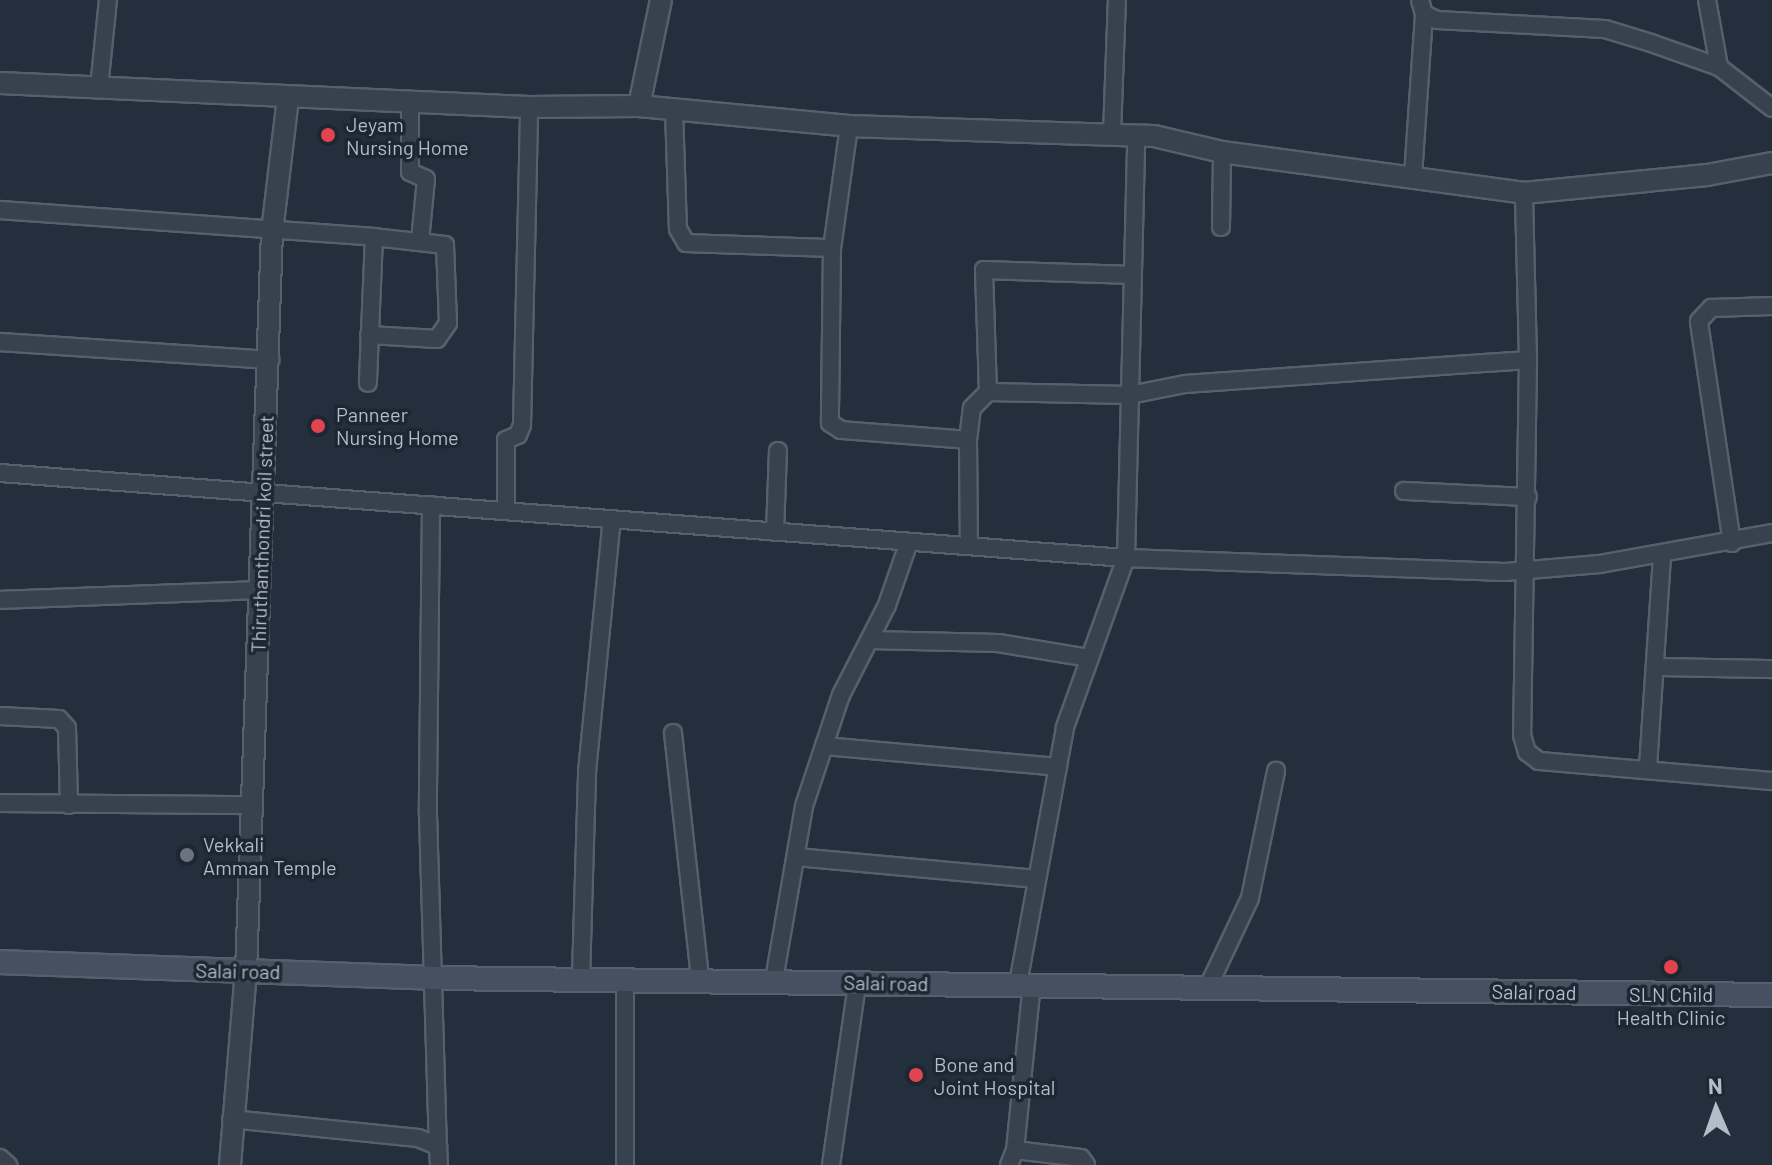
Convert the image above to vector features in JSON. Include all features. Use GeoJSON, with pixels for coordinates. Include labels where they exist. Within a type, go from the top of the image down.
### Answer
{"type":"FeatureCollection","features":[{"type":"Feature","properties":{"kind":"main road","name":"Salai road"},"geometry":{"type":"LineString","coordinates":[[0,962],[436,978],[625,977],[857,984],[1025,983],[1772,995]]}},
{"type":"Feature","properties":{"kind":"street"},"geometry":{"type":"LineString","coordinates":[[99,88],[108,0]]}},
{"type":"Feature","properties":{"kind":"street"},"geometry":{"type":"LineString","coordinates":[[639,106],[661,0]]}},
{"type":"Feature","properties":{"kind":"street"},"geometry":{"type":"LineString","coordinates":[[1112,134],[1117,0]]}},
{"type":"Feature","properties":{"kind":"street"},"geometry":{"type":"LineString","coordinates":[[1707,0],[1719,67]]}},
{"type":"Feature","properties":{"kind":"street"},"geometry":{"type":"LineString","coordinates":[[1422,7],[1437,20],[1605,29],[1719,67],[1772,108]]}},
{"type":"Feature","properties":{"kind":"street"},"geometry":{"type":"LineString","coordinates":[[1413,176],[1422,7]]}},
{"type":"Feature","properties":{"kind":"street"},"geometry":{"type":"LineString","coordinates":[[0,83],[529,107],[639,106],[849,126],[1136,135],[1222,152],[1524,193],[1707,175],[1772,163]]}},
{"type":"Feature","properties":{"kind":"street","name":"Thiruthanthondri koil street"},"geometry":{"type":"LineString","coordinates":[[230,1165],[231,1119],[246,972],[261,492],[270,360],[272,232],[288,97]]}},
{"type":"Feature","properties":{"kind":"street"},"geometry":{"type":"LineString","coordinates":[[410,102],[410,172],[426,179],[420,241]]}},
{"type":"Feature","properties":{"kind":"street"},"geometry":{"type":"LineString","coordinates":[[506,510],[506,440],[518,435],[522,425],[529,107]]}},
{"type":"Feature","properties":{"kind":"street"},"geometry":{"type":"LineString","coordinates":[[674,110],[678,229],[686,243],[832,248]]}},
{"type":"Feature","properties":{"kind":"street"},"geometry":{"type":"LineString","coordinates":[[849,126],[832,248],[830,423],[841,430],[968,440]]}},
{"type":"Feature","properties":{"kind":"street"},"geometry":{"type":"LineString","coordinates":[[1086,1165],[1081,1158],[1012,1158],[1025,983],[1037,879],[1065,727],[1126,558],[1136,135]]}},
{"type":"Feature","properties":{"kind":"street"},"geometry":{"type":"LineString","coordinates":[[1221,227],[1222,152]]}},
{"type":"Feature","properties":{"kind":"street"},"geometry":{"type":"LineString","coordinates":[[1524,193],[1528,497],[1522,735],[1527,752],[1539,761],[1648,767],[1772,781]]}},
{"type":"Feature","properties":{"kind":"street"},"geometry":{"type":"LineString","coordinates":[[0,210],[374,237],[445,245],[449,258],[444,335],[369,335]]}},
{"type":"Feature","properties":{"kind":"street"},"geometry":{"type":"LineString","coordinates":[[368,383],[374,237]]}},
{"type":"Feature","properties":{"kind":"street"},"geometry":{"type":"LineString","coordinates":[[988,392],[984,270],[1132,275]]}},
{"type":"Feature","properties":{"kind":"street"},"geometry":{"type":"LineString","coordinates":[[1732,543],[1699,321],[1711,308],[1772,306]]}},
{"type":"Feature","properties":{"kind":"street"},"geometry":{"type":"LineString","coordinates":[[0,342],[270,360]]}},
{"type":"Feature","properties":{"kind":"street"},"geometry":{"type":"LineString","coordinates":[[969,546],[968,440],[972,408],[988,392],[1130,395],[1185,384],[1528,360]]}},
{"type":"Feature","properties":{"kind":"street"},"geometry":{"type":"LineString","coordinates":[[775,532],[778,451]]}},
{"type":"Feature","properties":{"kind":"street"},"geometry":{"type":"LineString","coordinates":[[0,473],[1126,558],[1527,571],[1662,554],[1772,533]]}},
{"type":"Feature","properties":{"kind":"street"},"geometry":{"type":"LineString","coordinates":[[1404,491],[1528,497]]}},
{"type":"Feature","properties":{"kind":"street"},"geometry":{"type":"LineString","coordinates":[[431,505],[428,814],[436,978],[439,1165]]}},
{"type":"Feature","properties":{"kind":"street"},"geometry":{"type":"LineString","coordinates":[[581,977],[587,772],[612,519]]}},
{"type":"Feature","properties":{"kind":"street"},"geometry":{"type":"LineString","coordinates":[[774,980],[804,806],[841,695],[870,640],[909,542]]}},
{"type":"Feature","properties":{"kind":"street"},"geometry":{"type":"LineString","coordinates":[[1648,767],[1662,554]]}},
{"type":"Feature","properties":{"kind":"street"},"geometry":{"type":"LineString","coordinates":[[0,600],[259,590]]}},
{"type":"Feature","properties":{"kind":"street"},"geometry":{"type":"LineString","coordinates":[[870,640],[998,643],[1090,658]]}},
{"type":"Feature","properties":{"kind":"street"},"geometry":{"type":"LineString","coordinates":[[1655,667],[1772,669]]}},
{"type":"Feature","properties":{"kind":"street"},"geometry":{"type":"LineString","coordinates":[[0,716],[59,719],[67,728],[69,805]]}},
{"type":"Feature","properties":{"kind":"street"},"geometry":{"type":"LineString","coordinates":[[673,733],[700,979]]}},
{"type":"Feature","properties":{"kind":"street"},"geometry":{"type":"LineString","coordinates":[[824,746],[1058,767]]}},
{"type":"Feature","properties":{"kind":"street"},"geometry":{"type":"LineString","coordinates":[[1208,987],[1250,898],[1276,771]]}},
{"type":"Feature","properties":{"kind":"street"},"geometry":{"type":"LineString","coordinates":[[0,803],[252,805]]}},
{"type":"Feature","properties":{"kind":"street"},"geometry":{"type":"LineString","coordinates":[[796,857],[1037,879]]}},
{"type":"Feature","properties":{"kind":"street"},"geometry":{"type":"LineString","coordinates":[[625,977],[625,1165]]}},
{"type":"Feature","properties":{"kind":"street"},"geometry":{"type":"LineString","coordinates":[[831,1165],[857,984]]}},
{"type":"Feature","properties":{"kind":"street"},"geometry":{"type":"LineString","coordinates":[[231,1119],[391,1134],[438,1146]]}},
{"type":"Feature","properties":{"kind":"street"},"geometry":{"type":"LineString","coordinates":[[0,1158],[8,1165]]}},
{"type":"Feature","properties":{"kind":"place","name":"Jeyam Nursing Home"},"geometry":{"type":"Point","coordinates":[328,135]}},
{"type":"Feature","properties":{"kind":"place","name":"Panneer Nursing Home"},"geometry":{"type":"Point","coordinates":[318,426]}},
{"type":"Feature","properties":{"kind":"place","name":"Vekkali Amman Temple"},"geometry":{"type":"Point","coordinates":[187,855]}},
{"type":"Feature","properties":{"kind":"place","name":"SLN Child Health Clinic"},"geometry":{"type":"Point","coordinates":[1671,967]}},
{"type":"Feature","properties":{"kind":"place","name":"Bone and Joint Hospital"},"geometry":{"type":"Point","coordinates":[916,1075]}}]}
